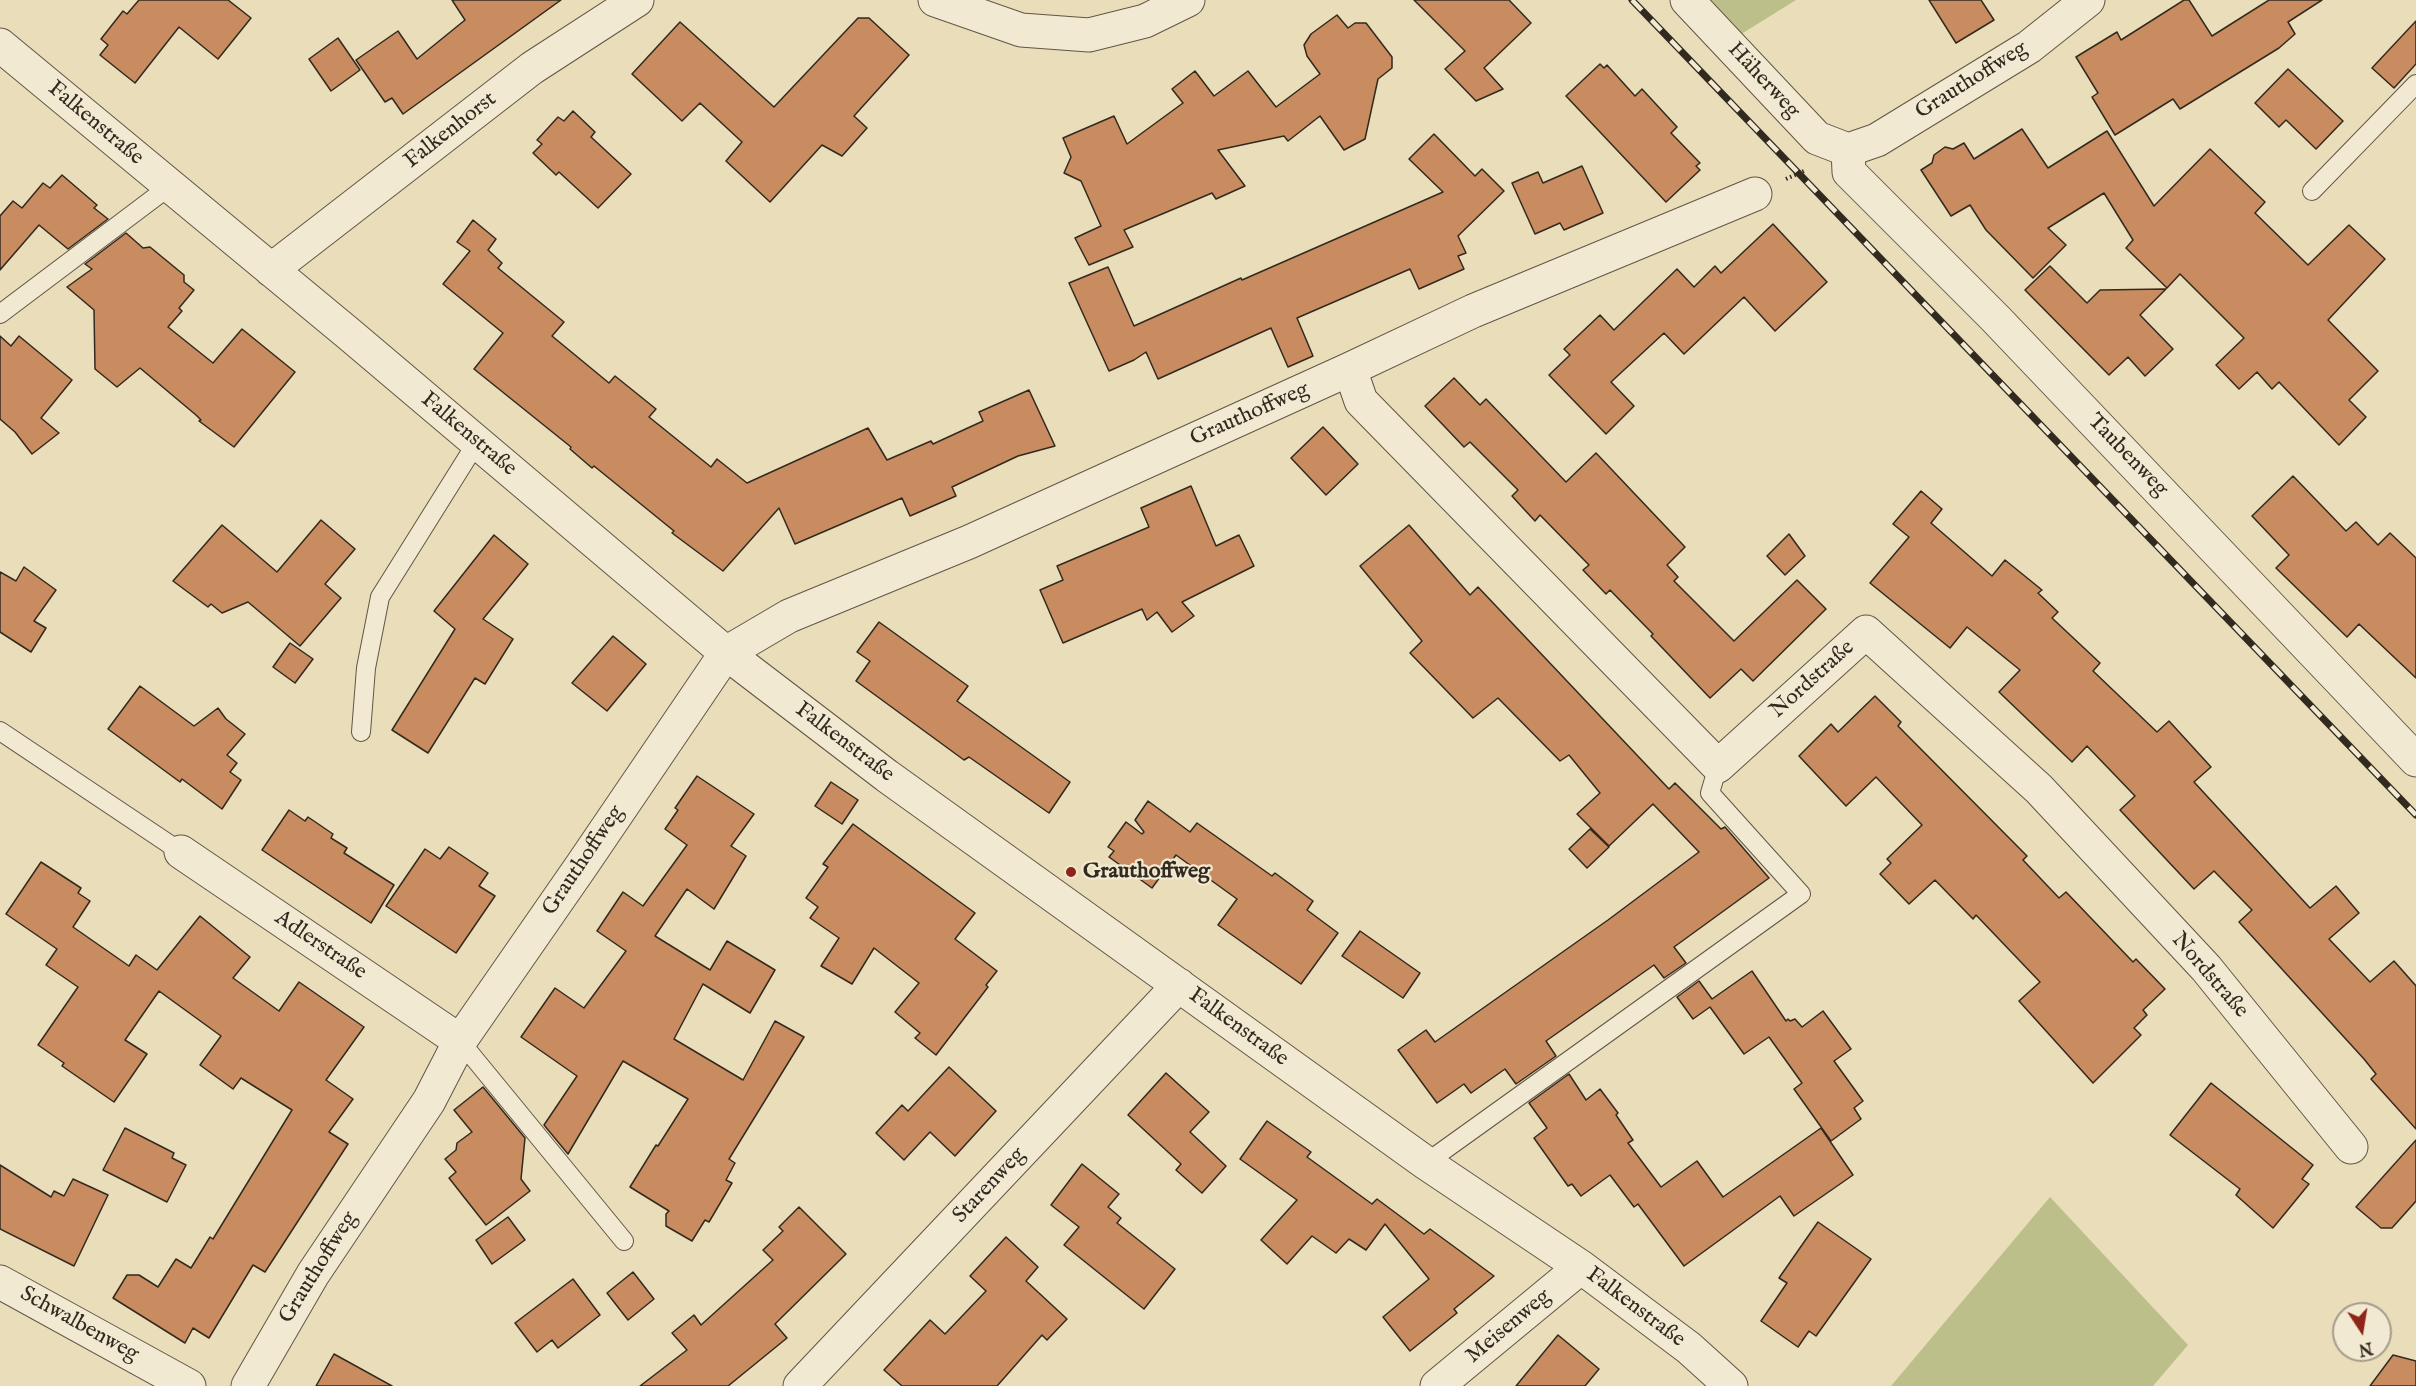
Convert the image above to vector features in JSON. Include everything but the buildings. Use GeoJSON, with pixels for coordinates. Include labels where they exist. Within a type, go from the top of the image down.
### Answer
{"type":"FeatureCollection","features":[{"type":"Feature","properties":{"kind":"street","name":"Falkenhorst"},"geometry":{"type":"LineString","coordinates":[[271,270],[532,68],[637,0]]}},
{"type":"Feature","properties":{"kind":"street"},"geometry":{"type":"LineString","coordinates":[[935,0],[1022,30],[1089,35],[1145,21],[1188,0]]}},
{"type":"Feature","properties":{"kind":"street","name":"Häherweg"},"geometry":{"type":"LineString","coordinates":[[1687,0],[1817,138],[1848,150]]}},
{"type":"Feature","properties":{"kind":"street","name":"Grauthoffweg"},"geometry":{"type":"LineString","coordinates":[[1848,150],[1877,140],[2029,47],[2088,0]]}},
{"type":"Feature","properties":{"kind":"street","name":"Falkenstraße"},"geometry":{"type":"LineString","coordinates":[[0,45],[477,442],[726,653],[887,776],[1426,1163],[1581,1267],[1689,1348],[1731,1386]]}},
{"type":"Feature","properties":{"kind":"street","name":"Taubenweg"},"geometry":{"type":"LineString","coordinates":[[1848,150],[1849,172],[1995,318],[2416,760]]}},
{"type":"Feature","properties":{"kind":"street","name":"Grauthoffweg"},"geometry":{"type":"LineString","coordinates":[[248,1386],[313,1274],[429,1101],[460,1041],[726,653],[789,616],[969,542],[1473,311],[1755,194]]}},
{"type":"Feature","properties":{"kind":"street"},"geometry":{"type":"LineString","coordinates":[[1350,369],[1361,401],[1718,766]]}},
{"type":"Feature","properties":{"kind":"street","name":"Nordstraße"},"geometry":{"type":"LineString","coordinates":[[1718,766],[1866,632],[2039,789],[2206,968],[2351,1147]]}},
{"type":"Feature","properties":{"kind":"street","name":"Adlerstraße"},"geometry":{"type":"LineString","coordinates":[[181,852],[460,1041]]}},
{"type":"Feature","properties":{"kind":"street","name":"Starenweg"},"geometry":{"type":"LineString","coordinates":[[800,1386],[1179,985]]}},
{"type":"Feature","properties":{"kind":"street","name":"Meisenweg"},"geometry":{"type":"LineString","coordinates":[[1437,1386],[1581,1267]]}},
{"type":"Feature","properties":{"kind":"street","name":"Schwalbenweg"},"geometry":{"type":"LineString","coordinates":[[0,1282],[189,1386]]}},
{"type":"Feature","properties":{"kind":"lane"},"geometry":{"type":"LineString","coordinates":[[2312,191],[2416,84]]}},
{"type":"Feature","properties":{"kind":"lane"},"geometry":{"type":"LineString","coordinates":[[0,314],[170,186]]}},
{"type":"Feature","properties":{"kind":"lane"},"geometry":{"type":"LineString","coordinates":[[361,732],[366,668],[380,597],[477,442]]}},
{"type":"Feature","properties":{"kind":"lane"},"geometry":{"type":"LineString","coordinates":[[0,731],[181,852]]}},
{"type":"Feature","properties":{"kind":"lane"},"geometry":{"type":"LineString","coordinates":[[1426,1163],[1802,894],[1710,793],[1718,766]]}},
{"type":"Feature","properties":{"kind":"lane"},"geometry":{"type":"LineString","coordinates":[[460,1041],[624,1241]]}},
{"type":"Feature","properties":{"kind":"green space"},"geometry":{"type":"Polygon","coordinates":[[[1704,0],[1796,0],[1738,36],[1704,0]]]}},
{"type":"Feature","properties":{"kind":"green space"},"geometry":{"type":"Polygon","coordinates":[[[2050,1197],[2188,1345],[2153,1386],[1891,1386],[2050,1197]]]}},
{"type":"Feature","properties":{"kind":"railway"},"geometry":{"type":"LineString","coordinates":[[1632,0],[2416,815]]}},
{"type":"Feature","properties":{"kind":"place","name":"Grauthoffweg"},"geometry":{"type":"Point","coordinates":[1071,872]}}]}
